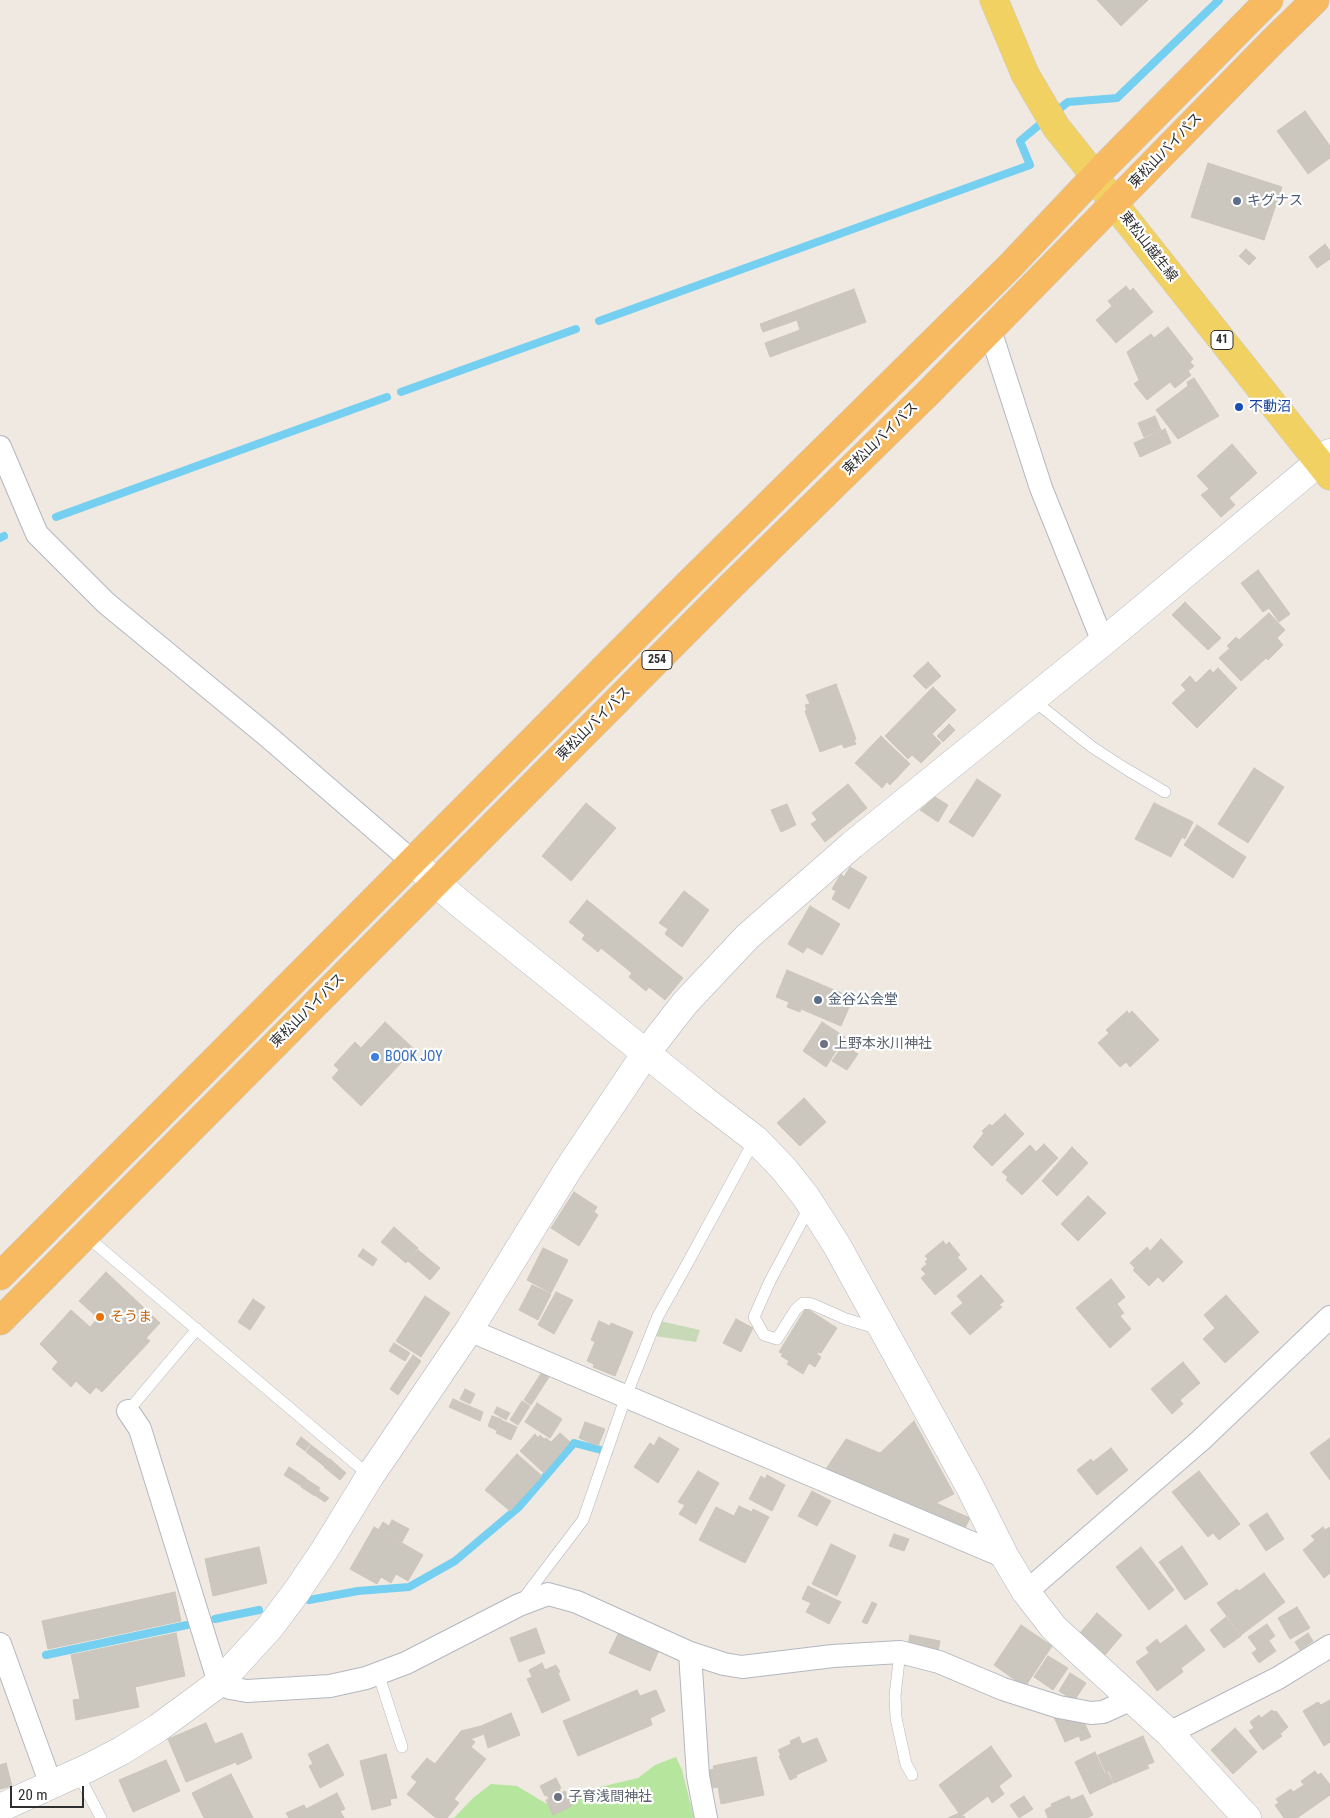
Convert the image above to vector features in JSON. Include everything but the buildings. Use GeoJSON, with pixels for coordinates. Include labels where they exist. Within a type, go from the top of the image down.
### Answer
{"type":"FeatureCollection","features":[{"type":"Feature","properties":{"kind":"highway","name":"254"},"geometry":{"type":"LineString","coordinates":[[0,1276],[807,465],[1011,265],[1094,176],[1269,0]]}},
{"type":"Feature","properties":{"kind":"highway","name":"東松山バイパス"},"geometry":{"type":"LineString","coordinates":[[0,1321],[728,589],[929,392],[1315,0]]}},
{"type":"Feature","properties":{"kind":"main road","name":"東松山越生線"},"geometry":{"type":"LineString","coordinates":[[994,0],[1025,74],[1056,127],[1114,204],[1326,464]]}},
{"type":"Feature","properties":{"kind":"street"},"geometry":{"type":"LineString","coordinates":[[990,330],[1041,488],[1104,642]]}},
{"type":"Feature","properties":{"kind":"street"},"geometry":{"type":"LineString","coordinates":[[0,447],[37,534],[106,603],[264,734],[436,883],[755,1139],[783,1168],[811,1204],[836,1244],[885,1331],[929,1416],[970,1487],[1005,1557],[1026,1592],[1054,1628],[1169,1733],[1236,1814]]}},
{"type":"Feature","properties":{"kind":"street"},"geometry":{"type":"LineString","coordinates":[[0,1808],[121,1751],[150,1733],[219,1683],[270,1627],[324,1552],[370,1476],[469,1330],[579,1153],[646,1053],[685,1003],[747,937],[852,845],[1326,464]]}},
{"type":"Feature","properties":{"kind":"street"},"geometry":{"type":"LineString","coordinates":[[1026,1592],[1201,1440],[1330,1317]]}},
{"type":"Feature","properties":{"kind":"street"},"geometry":{"type":"LineString","coordinates":[[469,1330],[1005,1557]]}},
{"type":"Feature","properties":{"kind":"street"},"geometry":{"type":"LineString","coordinates":[[128,1411],[140,1429],[219,1683],[230,1688],[248,1692],[330,1686],[378,1673],[406,1663],[519,1605],[548,1594],[577,1602],[690,1653],[724,1664],[742,1666],[833,1656],[900,1652],[939,1662],[1003,1689],[1091,1713],[1103,1712],[1132,1699]]}},
{"type":"Feature","properties":{"kind":"street"},"geometry":{"type":"LineString","coordinates":[[0,1644],[51,1785]]}},
{"type":"Feature","properties":{"kind":"street"},"geometry":{"type":"LineString","coordinates":[[1169,1733],[1278,1678],[1330,1646]]}},
{"type":"Feature","properties":{"kind":"street"},"geometry":{"type":"LineString","coordinates":[[690,1653],[698,1776],[706,1818]]}},
{"type":"Feature","properties":{"kind":"lane"},"geometry":{"type":"LineString","coordinates":[[1033,700],[1092,747],[1126,770],[1165,792]]}},
{"type":"Feature","properties":{"kind":"lane"},"geometry":{"type":"LineString","coordinates":[[519,1605],[583,1520],[626,1396],[658,1316],[755,1139]]}},
{"type":"Feature","properties":{"kind":"lane"},"geometry":{"type":"LineString","coordinates":[[811,1204],[754,1317],[764,1335],[778,1339],[796,1309],[803,1303],[812,1304],[846,1319],[885,1331]]}},
{"type":"Feature","properties":{"kind":"lane"},"geometry":{"type":"LineString","coordinates":[[85,1235],[370,1476]]}},
{"type":"Feature","properties":{"kind":"lane"},"geometry":{"type":"LineString","coordinates":[[128,1411],[197,1329]]}},
{"type":"Feature","properties":{"kind":"lane"},"geometry":{"type":"LineString","coordinates":[[900,1652],[895,1696],[896,1718],[906,1764],[912,1775]]}},
{"type":"Feature","properties":{"kind":"lane"},"geometry":{"type":"LineString","coordinates":[[378,1673],[402,1747]]}},
{"type":"Feature","properties":{"kind":"lane"},"geometry":{"type":"LineString","coordinates":[[77,1772],[101,1818]]}},
{"type":"Feature","properties":{"kind":"green space"},"geometry":{"type":"Polygon","coordinates":[[[660,1321],[700,1330],[696,1342],[655,1336],[660,1321]]]}},
{"type":"Feature","properties":{"kind":"green space"},"geometry":{"type":"Polygon","coordinates":[[[676,1757],[682,1770],[694,1818],[454,1818],[473,1798],[491,1784],[517,1786],[552,1807],[572,1802],[600,1787],[638,1778],[655,1765],[676,1757]]]}},
{"type":"Feature","properties":{"kind":"waterway"},"geometry":{"type":"LineString","coordinates":[[1054,113],[1068,102],[1117,98],[1219,0]]}},
{"type":"Feature","properties":{"kind":"waterway"},"geometry":{"type":"LineString","coordinates":[[599,321],[1030,165],[1020,141],[1045,120]]}},
{"type":"Feature","properties":{"kind":"waterway"},"geometry":{"type":"LineString","coordinates":[[401,392],[576,329]]}},
{"type":"Feature","properties":{"kind":"waterway"},"geometry":{"type":"LineString","coordinates":[[56,517],[387,397]]}},
{"type":"Feature","properties":{"kind":"waterway"},"geometry":{"type":"LineString","coordinates":[[0,538],[4,536]]}},
{"type":"Feature","properties":{"kind":"waterway"},"geometry":{"type":"LineString","coordinates":[[309,1600],[358,1591],[409,1587],[455,1561],[519,1507],[574,1443],[609,1452]]}},
{"type":"Feature","properties":{"kind":"waterway"},"geometry":{"type":"LineString","coordinates":[[215,1619],[259,1610]]}},
{"type":"Feature","properties":{"kind":"waterway"},"geometry":{"type":"LineString","coordinates":[[46,1655],[187,1625]]}},
{"type":"Feature","properties":{"kind":"place","name":"キグナス"},"geometry":{"type":"Point","coordinates":[1237,201]}},
{"type":"Feature","properties":{"kind":"place","name":"不動沼"},"geometry":{"type":"Point","coordinates":[1239,407]}},
{"type":"Feature","properties":{"kind":"place","name":"金谷公会堂"},"geometry":{"type":"Point","coordinates":[818,1000]}},
{"type":"Feature","properties":{"kind":"place","name":"上野本氷川神社"},"geometry":{"type":"Point","coordinates":[824,1044]}},
{"type":"Feature","properties":{"kind":"place","name":"BOOK JOY"},"geometry":{"type":"Point","coordinates":[375,1057]}},
{"type":"Feature","properties":{"kind":"place","name":"そうま"},"geometry":{"type":"Point","coordinates":[100,1317]}},
{"type":"Feature","properties":{"kind":"place","name":"子育浅間神社"},"geometry":{"type":"Point","coordinates":[558,1797]}}]}
